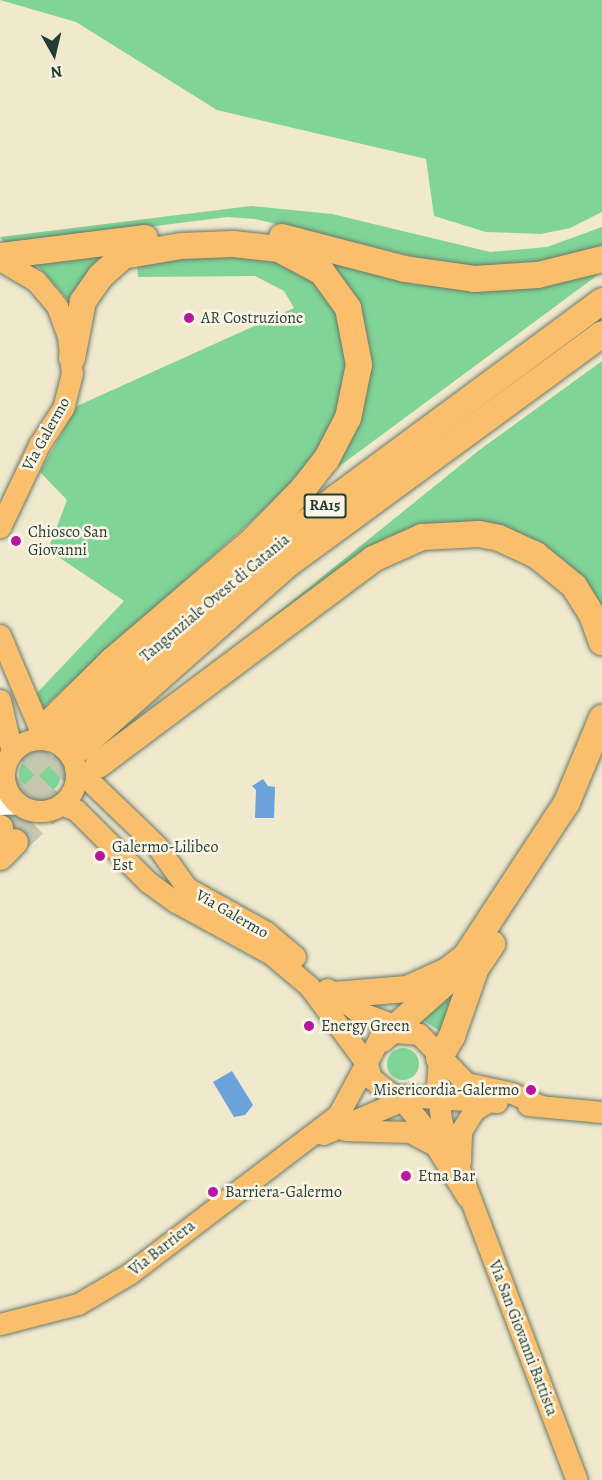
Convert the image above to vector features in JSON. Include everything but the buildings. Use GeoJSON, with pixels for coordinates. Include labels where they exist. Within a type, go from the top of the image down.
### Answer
{"type":"FeatureCollection","features":[{"type":"Feature","properties":{"kind":"highway"},"geometry":{"type":"LineString","coordinates":[[0,258],[232,231],[271,235],[405,269],[474,279],[538,275],[602,259]]}},
{"type":"Feature","properties":{"kind":"highway"},"geometry":{"type":"LineString","coordinates":[[69,745],[112,661],[252,541],[315,475],[348,418],[359,365],[348,308],[322,272],[279,249],[233,244],[181,246],[123,256],[100,277],[83,301],[72,358]]}},
{"type":"Feature","properties":{"kind":"highway","name":"Tangenziale Ovest di Catania"},"geometry":{"type":"LineString","coordinates":[[69,745],[124,675],[336,498],[602,301]]}},
{"type":"Feature","properties":{"kind":"highway","name":"Tangenziale Ovest di Catania"},"geometry":{"type":"LineString","coordinates":[[69,745],[288,564],[602,334]]}},
{"type":"Feature","properties":{"kind":"highway"},"geometry":{"type":"LineString","coordinates":[[69,745],[373,559],[422,537],[479,534],[500,538],[536,555],[574,586],[592,615],[602,642]]}},
{"type":"Feature","properties":{"kind":"highway"},"geometry":{"type":"LineString","coordinates":[[396,1032],[435,995],[466,956],[567,802],[602,718]]}},
{"type":"Feature","properties":{"kind":"highway"},"geometry":{"type":"LineString","coordinates":[[445,1059],[476,968],[570,823],[602,760]]}},
{"type":"Feature","properties":{"kind":"highway"},"geometry":{"type":"LineString","coordinates":[[334,995],[407,989],[447,971],[466,956]]}},
{"type":"Feature","properties":{"kind":"main road","name":"Via Galermo"},"geometry":{"type":"LineString","coordinates":[[0,258],[25,272],[48,293],[63,319],[72,358],[63,408],[39,445],[0,527]]}},
{"type":"Feature","properties":{"kind":"main road","name":"Via Galermo"},"geometry":{"type":"LineString","coordinates":[[0,635],[69,745],[157,846],[187,888],[281,943],[334,995],[396,1032]]}},
{"type":"Feature","properties":{"kind":"main road"},"geometry":{"type":"LineString","coordinates":[[0,700],[6,765],[9,792],[23,806],[43,810],[61,804],[74,788],[69,745],[26,742],[6,765]]}},
{"type":"Feature","properties":{"kind":"main road","name":"Via Galermo"},"geometry":{"type":"LineString","coordinates":[[61,804],[76,810],[148,882],[176,902],[246,938],[286,965],[326,1005],[354,1047],[364,1070]]}},
{"type":"Feature","properties":{"kind":"main road"},"geometry":{"type":"LineString","coordinates":[[467,1197],[438,1147],[401,1098],[371,1078],[364,1070],[396,1032],[426,1039],[466,1083],[481,1089],[512,1093],[541,1106]]}},
{"type":"Feature","properties":{"kind":"main road"},"geometry":{"type":"LineString","coordinates":[[308,1139],[335,1130],[401,1098],[424,1091],[445,1059]]}},
{"type":"Feature","properties":{"kind":"main road"},"geometry":{"type":"LineString","coordinates":[[445,1059],[438,1098],[441,1121],[467,1197]]}},
{"type":"Feature","properties":{"kind":"main road","name":"Via Barriera"},"geometry":{"type":"LineString","coordinates":[[0,1324],[78,1304],[107,1288],[338,1115],[364,1070]]}},
{"type":"Feature","properties":{"kind":"main road"},"geometry":{"type":"LineString","coordinates":[[401,1098],[438,1098],[602,1112]]}},
{"type":"Feature","properties":{"kind":"main road"},"geometry":{"type":"LineString","coordinates":[[460,1172],[461,1131],[474,1110],[487,1102]]}},
{"type":"Feature","properties":{"kind":"main road"},"geometry":{"type":"LineString","coordinates":[[335,1130],[410,1132],[438,1147]]}},
{"type":"Feature","properties":{"kind":"main road","name":"Via San Giovanni Battista"},"geometry":{"type":"LineString","coordinates":[[467,1197],[577,1480]]}},
{"type":"Feature","properties":{"kind":"street"},"geometry":{"type":"LineString","coordinates":[[0,807],[23,806]]}},
{"type":"Feature","properties":{"kind":"green space"},"geometry":{"type":"Polygon","coordinates":[[[0,0],[602,0],[602,212],[570,228],[541,234],[486,232],[434,216],[426,159],[217,110],[76,22],[0,0]]]}},
{"type":"Feature","properties":{"kind":"green space"},"geometry":{"type":"Polygon","coordinates":[[[251,206],[332,214],[490,252],[547,247],[602,227],[602,246],[545,261],[476,266],[432,261],[255,219],[227,217],[6,245],[0,237],[251,206]]]}},
{"type":"Feature","properties":{"kind":"green space"},"geometry":{"type":"Polygon","coordinates":[[[209,254],[280,260],[313,279],[338,315],[347,369],[336,416],[312,458],[275,500],[44,707],[35,695],[124,601],[48,550],[67,500],[40,472],[77,406],[294,308],[284,291],[255,276],[138,277],[137,262],[209,254]]]}},
{"type":"Feature","properties":{"kind":"green space"},"geometry":{"type":"Polygon","coordinates":[[[100,256],[68,300],[36,264],[100,256]]]}},
{"type":"Feature","properties":{"kind":"green space"},"geometry":{"type":"Polygon","coordinates":[[[329,262],[413,284],[476,290],[555,283],[599,274],[337,468],[362,416],[372,360],[361,306],[329,262]]]}},
{"type":"Feature","properties":{"kind":"green space"},"geometry":{"type":"Polygon","coordinates":[[[602,361],[602,607],[565,561],[535,540],[478,522],[437,523],[387,537],[239,644],[478,451],[602,361]]]}},
{"type":"Feature","properties":{"kind":"green space"},"geometry":{"type":"Polygon","coordinates":[[[40,753],[55,759],[61,774],[55,789],[40,795],[25,789],[19,774],[25,759],[40,753]]]}},
{"type":"Feature","properties":{"kind":"green space"},"geometry":{"type":"Polygon","coordinates":[[[458,979],[442,1031],[440,1031],[421,1019],[458,979]]]}},
{"type":"Feature","properties":{"kind":"green space"},"geometry":{"type":"Polygon","coordinates":[[[403,1048],[414,1053],[419,1064],[414,1075],[403,1080],[392,1075],[387,1064],[392,1053],[403,1048]]]}},
{"type":"Feature","properties":{"kind":"water"},"geometry":{"type":"Polygon","coordinates":[[[263,779],[268,786],[275,787],[274,818],[255,818],[256,790],[252,786],[263,779]]]}},
{"type":"Feature","properties":{"kind":"water"},"geometry":{"type":"Polygon","coordinates":[[[232,1071],[253,1105],[245,1115],[234,1117],[213,1082],[232,1071]]]}},
{"type":"Feature","properties":{"kind":"tunnel"},"geometry":{"type":"LineString","coordinates":[[0,796],[65,732]]}},
{"type":"Feature","properties":{"kind":"tunnel"},"geometry":{"type":"LineString","coordinates":[[0,828],[80,748]]}},
{"type":"Feature","properties":{"kind":"tunnel"},"geometry":{"type":"LineString","coordinates":[[15,842],[98,765]]}},
{"type":"Feature","properties":{"kind":"place","name":"AR Costruzione"},"geometry":{"type":"Point","coordinates":[189,318]}},
{"type":"Feature","properties":{"kind":"place","name":"Chiosco San Giovanni"},"geometry":{"type":"Point","coordinates":[16,541]}},
{"type":"Feature","properties":{"kind":"place","name":"Galermo-Lilibeo Est"},"geometry":{"type":"Point","coordinates":[100,856]}},
{"type":"Feature","properties":{"kind":"place","name":"Energy Green"},"geometry":{"type":"Point","coordinates":[309,1026]}},
{"type":"Feature","properties":{"kind":"place","name":"Misericordia-Galermo"},"geometry":{"type":"Point","coordinates":[531,1090]}},
{"type":"Feature","properties":{"kind":"place","name":"Etna Bar"},"geometry":{"type":"Point","coordinates":[406,1176]}},
{"type":"Feature","properties":{"kind":"place","name":"Barriera-Galermo"},"geometry":{"type":"Point","coordinates":[213,1192]}}]}
